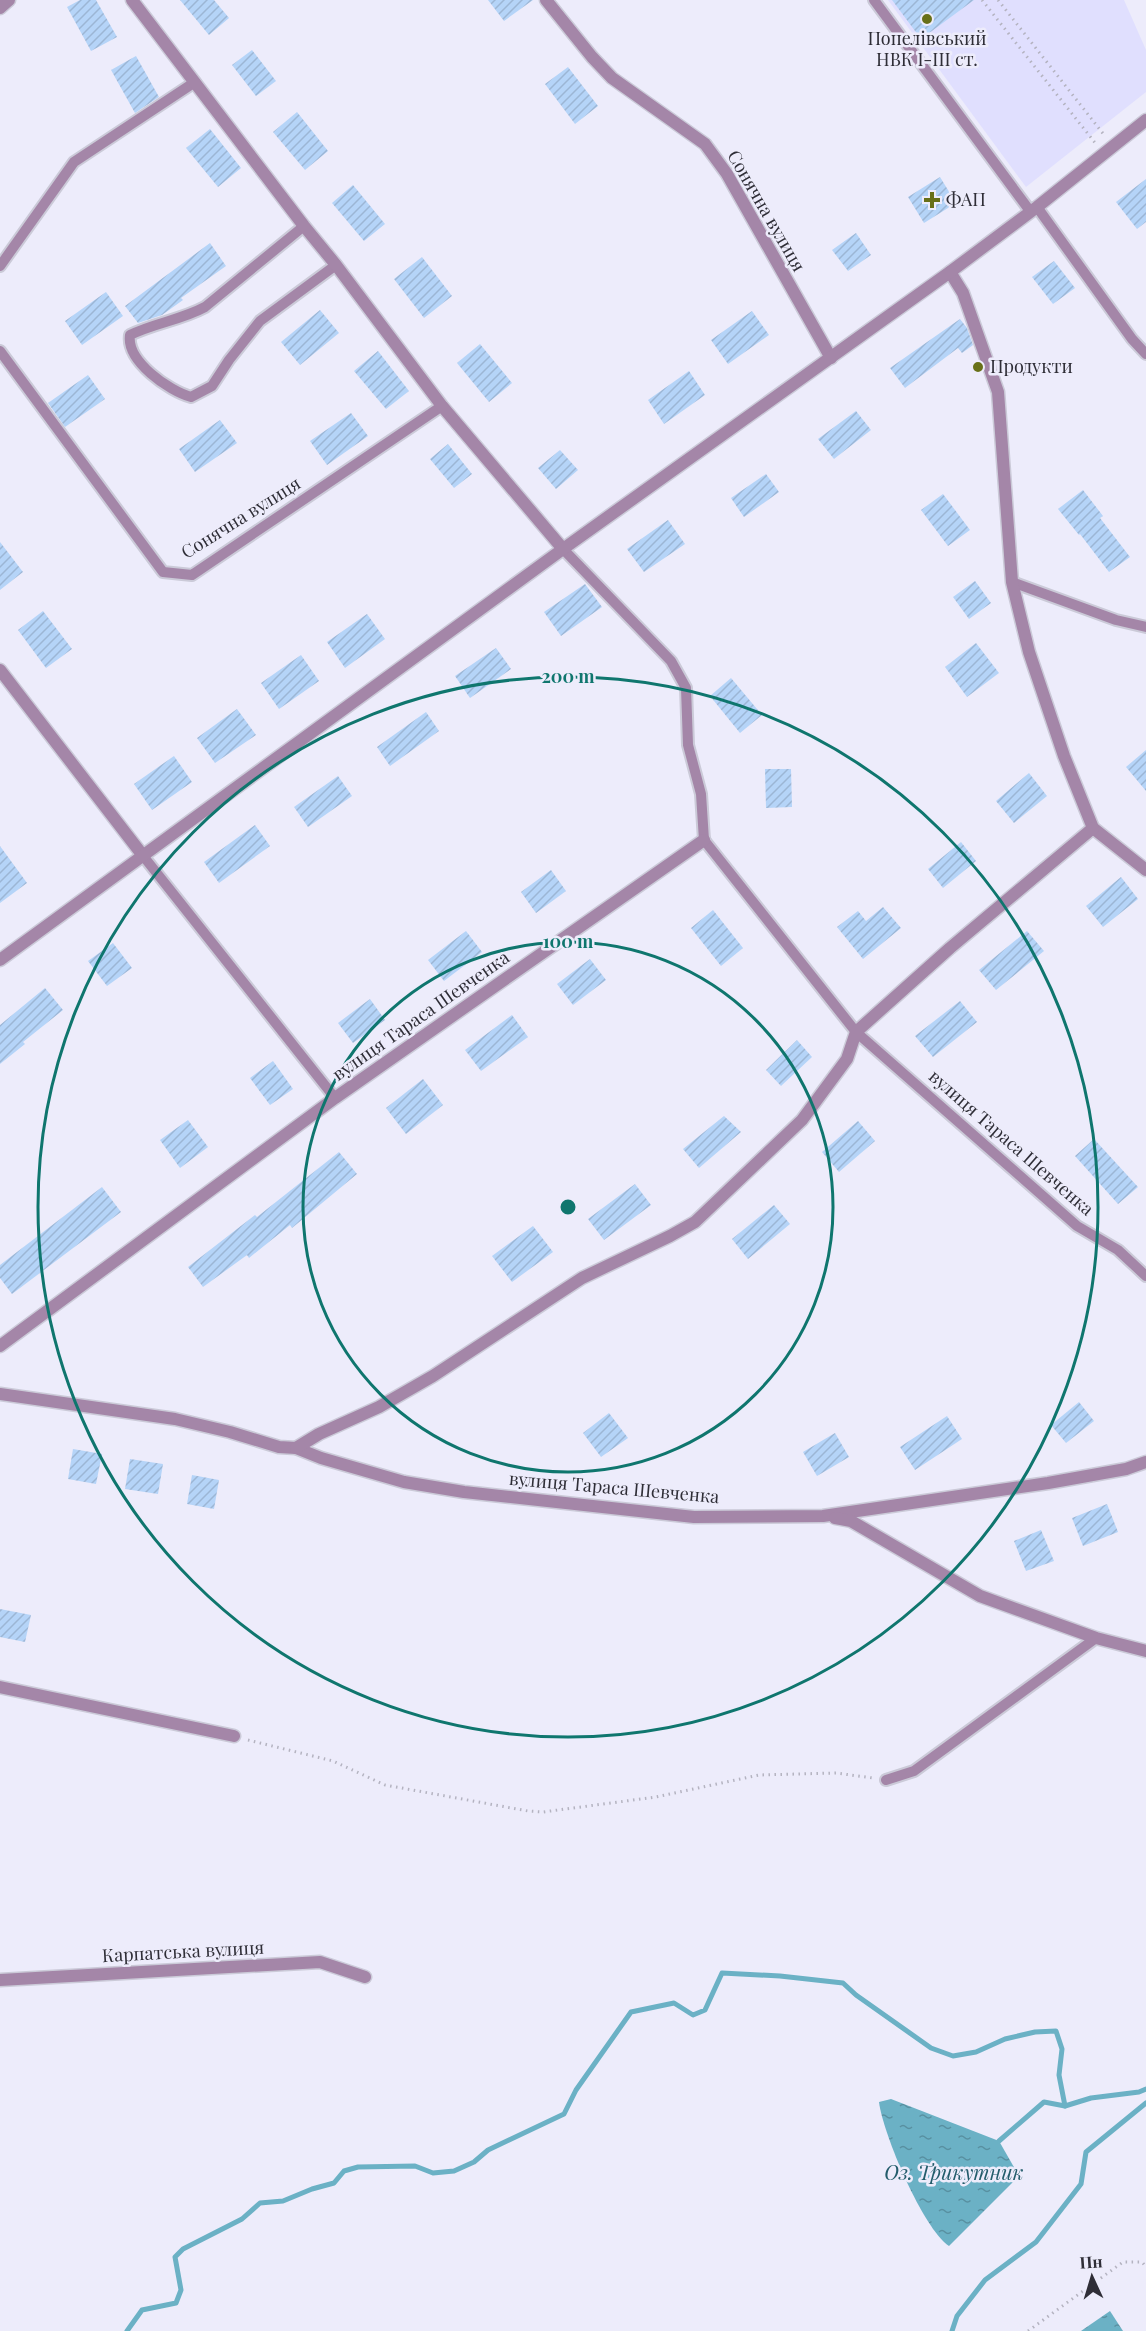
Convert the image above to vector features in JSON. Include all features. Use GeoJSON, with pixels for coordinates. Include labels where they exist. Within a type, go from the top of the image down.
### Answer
{"type":"FeatureCollection","features":[{"type":"Feature","properties":{"kind":"street"},"geometry":{"type":"LineString","coordinates":[[0,8],[9,0]]}},
{"type":"Feature","properties":{"kind":"street"},"geometry":{"type":"LineString","coordinates":[[132,0],[442,406],[563,549]]}},
{"type":"Feature","properties":{"kind":"street","name":"Сонячна вулиця"},"geometry":{"type":"LineString","coordinates":[[546,0],[612,78],[705,144],[728,174],[831,358]]}},
{"type":"Feature","properties":{"kind":"street"},"geometry":{"type":"LineString","coordinates":[[0,960],[563,549],[950,272],[1146,120]]}},
{"type":"Feature","properties":{"kind":"street"},"geometry":{"type":"LineString","coordinates":[[950,272],[963,293],[998,392],[1012,582],[1029,652],[1064,756],[1093,828],[1146,870]]}},
{"type":"Feature","properties":{"kind":"street"},"geometry":{"type":"LineString","coordinates":[[0,670],[144,857]]}},
{"type":"Feature","properties":{"kind":"street"},"geometry":{"type":"LineString","coordinates":[[296,1448],[319,1434],[379,1407],[433,1376],[582,1278],[695,1222],[802,1120],[847,1059],[856,1032],[950,948],[1093,828]]}},
{"type":"Feature","properties":{"kind":"street","name":"вулиця Тараса Шевченка"},"geometry":{"type":"LineString","coordinates":[[0,1346],[335,1098],[704,840]]}},
{"type":"Feature","properties":{"kind":"street","name":"вулиця Тараса Шевченка"},"geometry":{"type":"LineString","coordinates":[[0,1394],[175,1419],[231,1432],[279,1447],[296,1448],[321,1458],[404,1482],[464,1492],[694,1517],[823,1516],[1048,1483],[1126,1469],[1146,1462]]}},
{"type":"Feature","properties":{"kind":"street"},"geometry":{"type":"LineString","coordinates":[[823,1516],[851,1521],[981,1596],[1096,1638],[1146,1651]]}},
{"type":"Feature","properties":{"kind":"street"},"geometry":{"type":"LineString","coordinates":[[0,1687],[234,1736]]}},
{"type":"Feature","properties":{"kind":"street","name":"Карпатська вулиця"},"geometry":{"type":"LineString","coordinates":[[0,1980],[320,1962],[365,1977]]}},
{"type":"Feature","properties":{"kind":"lane"},"geometry":{"type":"LineString","coordinates":[[874,0],[1132,339],[1146,354]]}},
{"type":"Feature","properties":{"kind":"lane"},"geometry":{"type":"LineString","coordinates":[[0,266],[74,162],[195,82]]}},
{"type":"Feature","properties":{"kind":"lane"},"geometry":{"type":"LineString","coordinates":[[304,226],[205,307],[186,317],[130,335],[129,342],[134,353],[153,376],[168,388],[191,397],[201,393],[212,386],[245,337],[260,321],[336,265]]}},
{"type":"Feature","properties":{"kind":"lane","name":"Сонячна вулиця"},"geometry":{"type":"LineString","coordinates":[[0,351],[163,572],[192,575],[442,406]]}},
{"type":"Feature","properties":{"kind":"lane"},"geometry":{"type":"LineString","coordinates":[[563,549],[671,661],[686,688],[688,746],[701,795],[704,840]]}},
{"type":"Feature","properties":{"kind":"lane"},"geometry":{"type":"LineString","coordinates":[[1012,582],[1116,620],[1146,627]]}},
{"type":"Feature","properties":{"kind":"lane","name":"вулиця Тараса Шевченка"},"geometry":{"type":"LineString","coordinates":[[704,840],[856,1032],[1077,1226],[1118,1250],[1146,1276]]}},
{"type":"Feature","properties":{"kind":"lane","name":"вулиця Тараса Шевченка"},"geometry":{"type":"LineString","coordinates":[[144,857],[335,1098]]}},
{"type":"Feature","properties":{"kind":"lane"},"geometry":{"type":"LineString","coordinates":[[886,1780],[914,1771],[1096,1638]]}},
{"type":"Feature","properties":{"kind":"path"},"geometry":{"type":"LineString","coordinates":[[982,0],[1107,149]]}},
{"type":"Feature","properties":{"kind":"path"},"geometry":{"type":"LineString","coordinates":[[998,0],[1107,149]]}},
{"type":"Feature","properties":{"kind":"path"},"geometry":{"type":"LineString","coordinates":[[234,1736],[333,1761],[385,1785],[528,1811],[543,1812],[656,1797],[759,1775],[836,1773],[886,1780]]}},
{"type":"Feature","properties":{"kind":"path"},"geometry":{"type":"LineString","coordinates":[[1028,2331],[1123,2262],[1142,2262],[1146,2267]]}},
{"type":"Feature","properties":{"kind":"shaded area"},"geometry":{"type":"Polygon","coordinates":[[[888,0],[1124,0],[1146,50],[1146,92],[1026,187],[888,0]]]}},
{"type":"Feature","properties":{"kind":"water","name":"Оз. Трикутник"},"geometry":{"type":"Polygon","coordinates":[[[891,2099],[999,2141],[1019,2176],[949,2246],[928,2221],[916,2201],[896,2157],[879,2102],[891,2099]]]}},
{"type":"Feature","properties":{"kind":"water"},"geometry":{"type":"Polygon","coordinates":[[[1110,2311],[1123,2331],[1081,2331],[1110,2311]]]}},
{"type":"Feature","properties":{"kind":"building"},"geometry":{"type":"Polygon","coordinates":[[[80,0],[96,0],[117,37],[91,51],[67,7],[80,0]]]}},
{"type":"Feature","properties":{"kind":"building"},"geometry":{"type":"Polygon","coordinates":[[[180,0],[214,0],[229,18],[209,35],[180,0]]]}},
{"type":"Feature","properties":{"kind":"building"},"geometry":{"type":"Polygon","coordinates":[[[488,0],[533,0],[504,21],[488,0]]]}},
{"type":"Feature","properties":{"kind":"building","name":"Попелівський НВК І-ІІІ ст."},"geometry":{"type":"Polygon","coordinates":[[[892,0],[974,0],[921,39],[892,0]]]}},
{"type":"Feature","properties":{"kind":"building"},"geometry":{"type":"Polygon","coordinates":[[[252,50],[276,81],[256,96],[232,65],[252,50]]]}},
{"type":"Feature","properties":{"kind":"building"},"geometry":{"type":"Polygon","coordinates":[[[136,56],[159,97],[135,113],[111,70],[136,56]]]}},
{"type":"Feature","properties":{"kind":"building"},"geometry":{"type":"Polygon","coordinates":[[[568,67],[598,106],[575,124],[545,84],[568,67]]]}},
{"type":"Feature","properties":{"kind":"building"},"geometry":{"type":"Polygon","coordinates":[[[297,112],[328,151],[305,170],[273,132],[297,112]]]}},
{"type":"Feature","properties":{"kind":"building"},"geometry":{"type":"Polygon","coordinates":[[[210,129],[241,168],[218,187],[186,148],[210,129]]]}},
{"type":"Feature","properties":{"kind":"building","name":"ФАП"},"geometry":{"type":"Polygon","coordinates":[[[940,177],[956,203],[924,223],[908,197],[940,177]]]}},
{"type":"Feature","properties":{"kind":"building"},"geometry":{"type":"Polygon","coordinates":[[[1146,179],[1146,222],[1137,229],[1116,202],[1146,179]]]}},
{"type":"Feature","properties":{"kind":"building"},"geometry":{"type":"Polygon","coordinates":[[[353,185],[385,224],[364,241],[332,203],[353,185]]]}},
{"type":"Feature","properties":{"kind":"building"},"geometry":{"type":"Polygon","coordinates":[[[856,233],[871,255],[848,271],[832,250],[856,233]]]}},
{"type":"Feature","properties":{"kind":"building"},"geometry":{"type":"Polygon","coordinates":[[[210,243],[226,266],[181,298],[183,300],[162,315],[138,323],[125,306],[210,243]]]}},
{"type":"Feature","properties":{"kind":"building"},"geometry":{"type":"Polygon","coordinates":[[[422,257],[452,296],[424,318],[394,279],[422,257]]]}},
{"type":"Feature","properties":{"kind":"building"},"geometry":{"type":"Polygon","coordinates":[[[1054,261],[1075,288],[1053,304],[1032,277],[1054,261]]]}},
{"type":"Feature","properties":{"kind":"building"},"geometry":{"type":"Polygon","coordinates":[[[106,292],[123,316],[82,345],[65,321],[106,292]]]}},
{"type":"Feature","properties":{"kind":"building"},"geometry":{"type":"Polygon","coordinates":[[[320,310],[339,333],[300,365],[281,342],[320,310]]]}},
{"type":"Feature","properties":{"kind":"building"},"geometry":{"type":"Polygon","coordinates":[[[752,311],[769,335],[728,364],[711,340],[752,311]]]}},
{"type":"Feature","properties":{"kind":"building"},"geometry":{"type":"Polygon","coordinates":[[[960,319],[967,328],[973,345],[962,353],[958,348],[905,388],[890,368],[960,319]]]}},
{"type":"Feature","properties":{"kind":"building"},"geometry":{"type":"Polygon","coordinates":[[[480,344],[512,383],[489,402],[457,363],[480,344]]]}},
{"type":"Feature","properties":{"kind":"building"},"geometry":{"type":"Polygon","coordinates":[[[378,351],[409,391],[386,409],[354,371],[378,351]]]}},
{"type":"Feature","properties":{"kind":"building"},"geometry":{"type":"Polygon","coordinates":[[[689,371],[705,395],[664,424],[648,400],[689,371]]]}},
{"type":"Feature","properties":{"kind":"building"},"geometry":{"type":"Polygon","coordinates":[[[88,375],[105,399],[65,427],[48,403],[88,375]]]}},
{"type":"Feature","properties":{"kind":"building"},"geometry":{"type":"Polygon","coordinates":[[[856,411],[871,430],[834,459],[818,439],[856,411]]]}},
{"type":"Feature","properties":{"kind":"building"},"geometry":{"type":"Polygon","coordinates":[[[351,413],[368,436],[327,465],[310,441],[351,413]]]}},
{"type":"Feature","properties":{"kind":"building"},"geometry":{"type":"Polygon","coordinates":[[[220,420],[237,443],[195,472],[179,449],[220,420]]]}},
{"type":"Feature","properties":{"kind":"building"},"geometry":{"type":"Polygon","coordinates":[[[448,444],[472,474],[454,488],[430,459],[448,444]]]}},
{"type":"Feature","properties":{"kind":"building"},"geometry":{"type":"Polygon","coordinates":[[[560,450],[578,470],[556,489],[538,468],[560,450]]]}},
{"type":"Feature","properties":{"kind":"building"},"geometry":{"type":"Polygon","coordinates":[[[766,474],[779,492],[744,517],[731,498],[766,474]]]}},
{"type":"Feature","properties":{"kind":"building"},"geometry":{"type":"Polygon","coordinates":[[[1083,490],[1103,516],[1100,518],[1130,557],[1109,572],[1058,509],[1083,490]]]}},
{"type":"Feature","properties":{"kind":"building"},"geometry":{"type":"Polygon","coordinates":[[[943,494],[970,530],[948,546],[921,510],[943,494]]]}},
{"type":"Feature","properties":{"kind":"building"},"geometry":{"type":"Polygon","coordinates":[[[668,520],[685,544],[644,572],[627,549],[668,520]]]}},
{"type":"Feature","properties":{"kind":"building"},"geometry":{"type":"Polygon","coordinates":[[[0,542],[23,572],[0,590],[0,542]]]}},
{"type":"Feature","properties":{"kind":"building"},"geometry":{"type":"Polygon","coordinates":[[[975,581],[991,603],[969,619],[953,597],[975,581]]]}},
{"type":"Feature","properties":{"kind":"building"},"geometry":{"type":"Polygon","coordinates":[[[585,584],[602,607],[561,636],[544,612],[585,584]]]}},
{"type":"Feature","properties":{"kind":"building"},"geometry":{"type":"Polygon","coordinates":[[[43,611],[72,649],[46,668],[18,630],[43,611]]]}},
{"type":"Feature","properties":{"kind":"building"},"geometry":{"type":"Polygon","coordinates":[[[367,614],[385,639],[345,668],[327,642],[367,614]]]}},
{"type":"Feature","properties":{"kind":"building"},"geometry":{"type":"Polygon","coordinates":[[[976,643],[999,673],[967,697],[945,667],[976,643]]]}},
{"type":"Feature","properties":{"kind":"building"},"geometry":{"type":"Polygon","coordinates":[[[496,648],[511,669],[470,698],[455,676],[496,648]]]}},
{"type":"Feature","properties":{"kind":"building"},"geometry":{"type":"Polygon","coordinates":[[[301,655],[319,681],[279,709],[261,683],[301,655]]]}},
{"type":"Feature","properties":{"kind":"building"},"geometry":{"type":"Polygon","coordinates":[[[731,678],[762,715],[740,733],[710,696],[731,678]]]}},
{"type":"Feature","properties":{"kind":"building"},"geometry":{"type":"Polygon","coordinates":[[[237,709],[256,735],[215,763],[197,738],[237,709]]]}},
{"type":"Feature","properties":{"kind":"building"},"geometry":{"type":"Polygon","coordinates":[[[426,712],[439,731],[390,766],[377,747],[426,712]]]}},
{"type":"Feature","properties":{"kind":"building"},"geometry":{"type":"Polygon","coordinates":[[[1146,750],[1146,791],[1126,767],[1146,750]]]}},
{"type":"Feature","properties":{"kind":"building"},"geometry":{"type":"Polygon","coordinates":[[[174,756],[192,782],[152,810],[134,784],[174,756]]]}},
{"type":"Feature","properties":{"kind":"building"},"geometry":{"type":"Polygon","coordinates":[[[765,769],[791,769],[792,807],[766,808],[765,769]]]}},
{"type":"Feature","properties":{"kind":"building"},"geometry":{"type":"Polygon","coordinates":[[[1029,773],[1047,796],[1014,823],[996,801],[1029,773]]]}},
{"type":"Feature","properties":{"kind":"building"},"geometry":{"type":"Polygon","coordinates":[[[338,776],[352,796],[308,827],[294,807],[338,776]]]}},
{"type":"Feature","properties":{"kind":"building"},"geometry":{"type":"Polygon","coordinates":[[[255,825],[270,846],[219,883],[204,862],[255,825]]]}},
{"type":"Feature","properties":{"kind":"building"},"geometry":{"type":"Polygon","coordinates":[[[961,842],[976,861],[943,888],[928,869],[961,842]]]}},
{"type":"Feature","properties":{"kind":"building"},"geometry":{"type":"Polygon","coordinates":[[[0,846],[27,883],[0,903],[0,846]]]}},
{"type":"Feature","properties":{"kind":"building"},"geometry":{"type":"Polygon","coordinates":[[[551,870],[566,891],[536,913],[521,892],[551,870]]]}},
{"type":"Feature","properties":{"kind":"building"},"geometry":{"type":"Polygon","coordinates":[[[1121,877],[1138,899],[1103,927],[1086,906],[1121,877]]]}},
{"type":"Feature","properties":{"kind":"building"},"geometry":{"type":"Polygon","coordinates":[[[883,907],[901,928],[863,959],[837,927],[858,911],[866,921],[883,907]]]}},
{"type":"Feature","properties":{"kind":"building"},"geometry":{"type":"Polygon","coordinates":[[[713,910],[743,948],[721,966],[691,928],[713,910]]]}},
{"type":"Feature","properties":{"kind":"building"},"geometry":{"type":"Polygon","coordinates":[[[466,931],[482,952],[444,981],[428,960],[466,931]]]}},
{"type":"Feature","properties":{"kind":"building"},"geometry":{"type":"Polygon","coordinates":[[[1027,931],[1044,951],[996,990],[979,970],[1027,931]]]}},
{"type":"Feature","properties":{"kind":"building"},"geometry":{"type":"Polygon","coordinates":[[[113,943],[132,968],[107,986],[88,961],[113,943]]]}},
{"type":"Feature","properties":{"kind":"building"},"geometry":{"type":"Polygon","coordinates":[[[590,959],[606,980],[573,1005],[557,984],[590,959]]]}},
{"type":"Feature","properties":{"kind":"building"},"geometry":{"type":"Polygon","coordinates":[[[45,988],[63,1010],[0,1064],[0,1025],[45,988]]]}},
{"type":"Feature","properties":{"kind":"building"},"geometry":{"type":"Polygon","coordinates":[[[370,999],[385,1020],[353,1043],[338,1023],[370,999]]]}},
{"type":"Feature","properties":{"kind":"building"},"geometry":{"type":"Polygon","coordinates":[[[960,1001],[977,1022],[933,1057],[915,1036],[960,1001]]]}},
{"type":"Feature","properties":{"kind":"building"},"geometry":{"type":"Polygon","coordinates":[[[512,1015],[528,1037],[481,1071],[465,1050],[512,1015]]]}},
{"type":"Feature","properties":{"kind":"building"},"geometry":{"type":"Polygon","coordinates":[[[797,1040],[812,1057],[781,1086],[766,1070],[797,1040]]]}},
{"type":"Feature","properties":{"kind":"building"},"geometry":{"type":"Polygon","coordinates":[[[273,1061],[293,1089],[270,1105],[250,1078],[273,1061]]]}},
{"type":"Feature","properties":{"kind":"building"},"geometry":{"type":"Polygon","coordinates":[[[423,1079],[443,1105],[406,1134],[386,1108],[423,1079]]]}},
{"type":"Feature","properties":{"kind":"building"},"geometry":{"type":"Polygon","coordinates":[[[724,1116],[741,1132],[699,1168],[683,1149],[724,1116]]]}},
{"type":"Feature","properties":{"kind":"building"},"geometry":{"type":"Polygon","coordinates":[[[188,1120],[208,1147],[180,1168],[160,1140],[188,1120]]]}},
{"type":"Feature","properties":{"kind":"building"},"geometry":{"type":"Polygon","coordinates":[[[858,1121],[875,1141],[839,1172],[822,1152],[858,1121]]]}},
{"type":"Feature","properties":{"kind":"building"},"geometry":{"type":"Polygon","coordinates":[[[1094,1139],[1138,1187],[1118,1204],[1075,1156],[1094,1139]]]}},
{"type":"Feature","properties":{"kind":"building"},"geometry":{"type":"Polygon","coordinates":[[[339,1152],[357,1174],[292,1228],[290,1225],[249,1258],[247,1255],[203,1287],[188,1267],[255,1215],[257,1217],[339,1152]]]}},
{"type":"Feature","properties":{"kind":"building"},"geometry":{"type":"Polygon","coordinates":[[[635,1184],[651,1205],[604,1240],[588,1219],[635,1184]]]}},
{"type":"Feature","properties":{"kind":"building"},"geometry":{"type":"Polygon","coordinates":[[[102,1187],[121,1212],[12,1294],[0,1278],[0,1265],[102,1187]]]}},
{"type":"Feature","properties":{"kind":"building"},"geometry":{"type":"Polygon","coordinates":[[[774,1205],[790,1224],[748,1259],[732,1239],[774,1205]]]}},
{"type":"Feature","properties":{"kind":"building"},"geometry":{"type":"Polygon","coordinates":[[[533,1226],[553,1252],[512,1282],[492,1256],[533,1226]]]}},
{"type":"Feature","properties":{"kind":"building"},"geometry":{"type":"Polygon","coordinates":[[[1079,1402],[1094,1421],[1066,1443],[1051,1425],[1079,1402]]]}},
{"type":"Feature","properties":{"kind":"building"},"geometry":{"type":"Polygon","coordinates":[[[609,1413],[628,1438],[601,1457],[583,1433],[609,1413]]]}},
{"type":"Feature","properties":{"kind":"building"},"geometry":{"type":"Polygon","coordinates":[[[947,1416],[962,1439],[915,1470],[900,1447],[947,1416]]]}},
{"type":"Feature","properties":{"kind":"building"},"geometry":{"type":"Polygon","coordinates":[[[835,1433],[849,1457],[817,1476],[803,1452],[835,1433]]]}},
{"type":"Feature","properties":{"kind":"building"},"geometry":{"type":"Polygon","coordinates":[[[73,1449],[102,1454],[96,1484],[68,1479],[73,1449]]]}},
{"type":"Feature","properties":{"kind":"building"},"geometry":{"type":"Polygon","coordinates":[[[130,1459],[163,1464],[158,1494],[125,1489],[130,1459]]]}},
{"type":"Feature","properties":{"kind":"building"},"geometry":{"type":"Polygon","coordinates":[[[192,1475],[219,1480],[214,1509],[187,1504],[192,1475]]]}},
{"type":"Feature","properties":{"kind":"building"},"geometry":{"type":"Polygon","coordinates":[[[1107,1504],[1118,1532],[1083,1546],[1072,1518],[1107,1504]]]}},
{"type":"Feature","properties":{"kind":"building"},"geometry":{"type":"Polygon","coordinates":[[[1041,1530],[1054,1561],[1026,1571],[1014,1541],[1041,1530]]]}},
{"type":"Feature","properties":{"kind":"building"},"geometry":{"type":"Polygon","coordinates":[[[0,1609],[31,1615],[25,1642],[0,1637],[0,1609]]]}},
{"type":"Feature","properties":{"kind":"waterway"},"geometry":{"type":"LineString","coordinates":[[127,2331],[142,2310],[176,2303],[181,2290],[175,2257],[183,2249],[242,2219],[260,2203],[283,2201],[334,2183],[344,2171],[358,2167],[415,2166],[433,2173],[454,2171],[474,2162],[488,2150],[564,2114],[576,2090],[631,2012],[674,2003],[693,2015],[705,2010],[722,1973],[843,1983],[856,1995],[931,2048],[953,2056],[976,2052],[1005,2039],[1035,2032],[1056,2031],[1062,2049],[1059,2075],[1065,2106]]}},
{"type":"Feature","properties":{"kind":"waterway"},"geometry":{"type":"LineString","coordinates":[[999,2141],[1044,2102],[1065,2106],[1091,2098],[1139,2092],[1146,2089]]}},
{"type":"Feature","properties":{"kind":"waterway"},"geometry":{"type":"LineString","coordinates":[[952,2331],[957,2316],[985,2280],[1036,2242],[1081,2184],[1086,2152],[1146,2103]]}},
{"type":"Feature","properties":{"kind":"place","name":"Попелівський НВК І-ІІІ ст."},"geometry":{"type":"Point","coordinates":[927,19]}},
{"type":"Feature","properties":{"kind":"place","name":"ФАП"},"geometry":{"type":"Point","coordinates":[932,200]}},
{"type":"Feature","properties":{"kind":"place","name":"Продукти"},"geometry":{"type":"Point","coordinates":[978,367]}}]}
